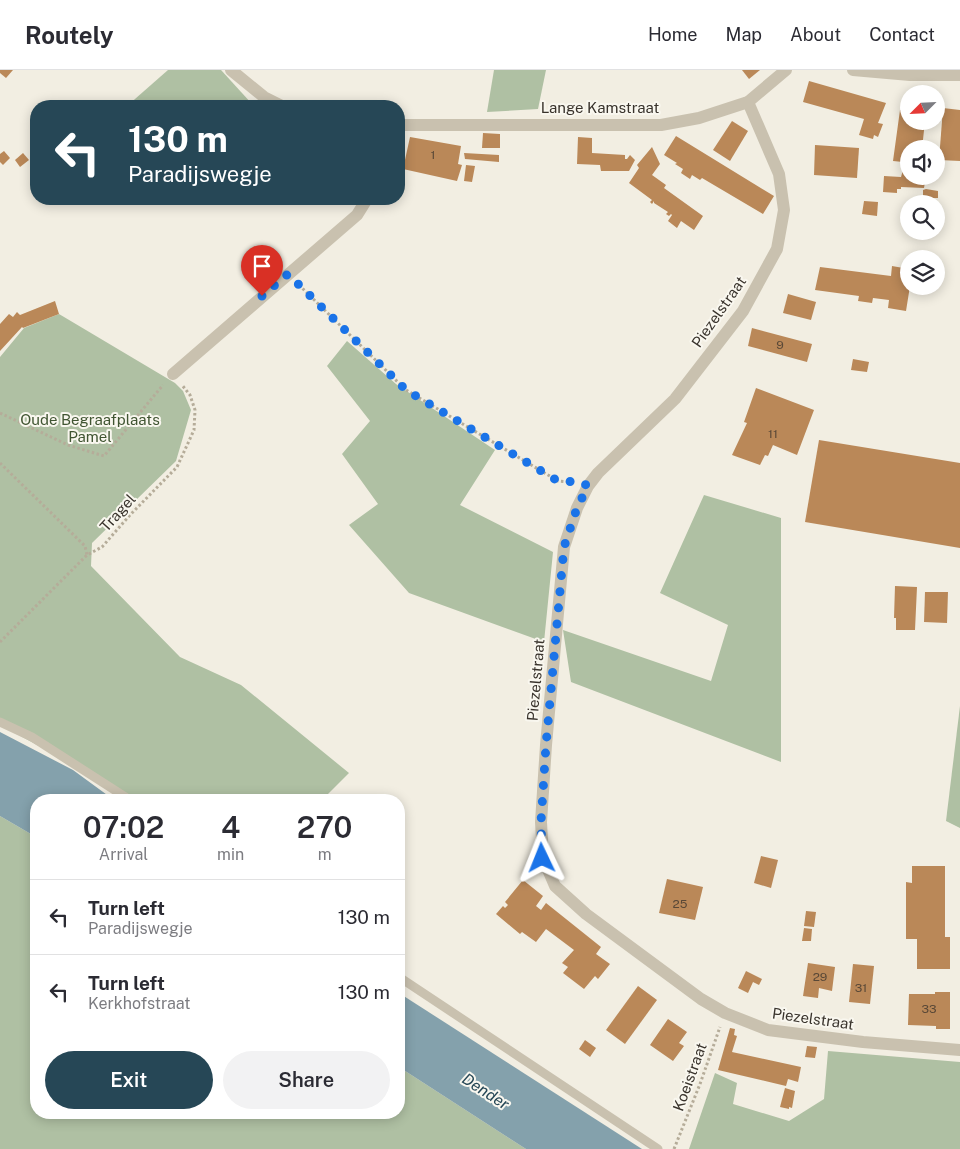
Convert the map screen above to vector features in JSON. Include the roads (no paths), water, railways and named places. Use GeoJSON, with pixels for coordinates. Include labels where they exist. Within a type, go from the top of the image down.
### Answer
{"type":"FeatureCollection","features":[{"type":"Feature","properties":{"kind":"street"},"geometry":{"type":"LineString","coordinates":[[231,70],[268,100]]}},
{"type":"Feature","properties":{"kind":"street","name":"Lange Kamstraat"},"geometry":{"type":"LineString","coordinates":[[405,125],[661,125],[699,118],[748,102],[786,70]]}},
{"type":"Feature","properties":{"kind":"street"},"geometry":{"type":"LineString","coordinates":[[853,70],[910,76],[960,75]]}},
{"type":"Feature","properties":{"kind":"street","name":"Piezelstraat"},"geometry":{"type":"LineString","coordinates":[[748,102],[779,174],[784,210],[778,249],[743,311],[675,399],[598,473],[588,486],[577,508],[564,547],[546,745],[541,822],[542,858],[555,886],[586,914],[694,994],[724,1013],[768,1030],[862,1042],[960,1050]]}},
{"type":"Feature","properties":{"kind":"street"},"geometry":{"type":"LineString","coordinates":[[173,374],[357,215],[363,205]]}},
{"type":"Feature","properties":{"kind":"lane"},"geometry":{"type":"LineString","coordinates":[[0,722],[32,737],[121,794]]}},
{"type":"Feature","properties":{"kind":"lane"},"geometry":{"type":"LineString","coordinates":[[405,981],[658,1149]]}},
{"type":"Feature","properties":{"kind":"water"},"geometry":{"type":"Polygon","coordinates":[[[0,732],[73,770],[106,794],[30,794],[30,834],[0,816],[0,732]]]}},
{"type":"Feature","properties":{"kind":"water","name":"Dender"},"geometry":{"type":"Polygon","coordinates":[[[405,997],[642,1149],[526,1149],[405,1071],[405,997]]]}},
{"type":"Feature","properties":{"kind":"park label","name":"Oude Begraafplaats Pamel"},"geometry":{"type":"Point","coordinates":[90,428]}}]}
